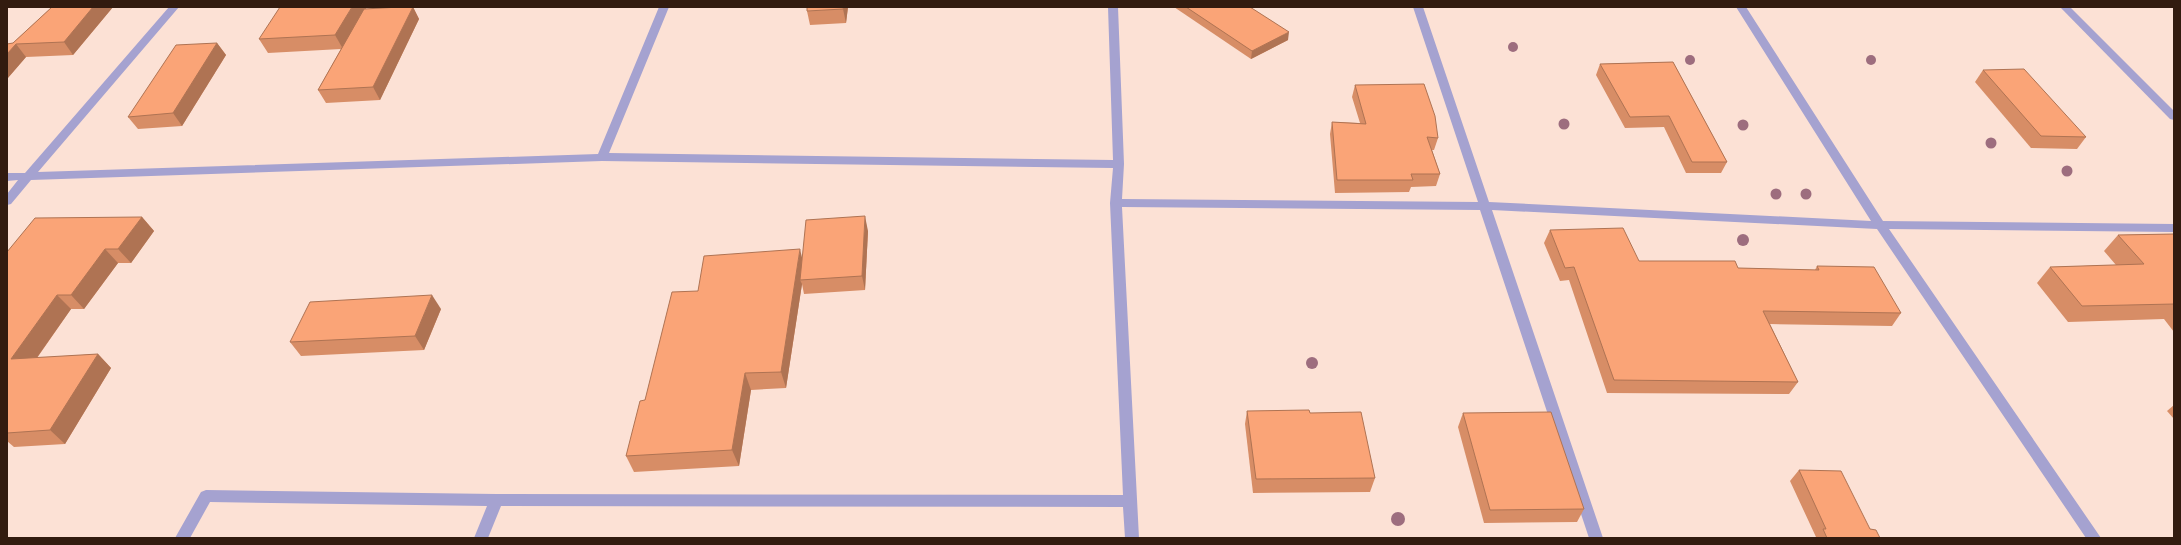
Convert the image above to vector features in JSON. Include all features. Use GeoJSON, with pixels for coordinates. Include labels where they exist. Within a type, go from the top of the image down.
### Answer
{"type":"FeatureCollection","features":[{"type":"Feature","properties":{"kind":"street"},"geometry":{"type":"LineString","coordinates":[[7,201],[174,7]]}},
{"type":"Feature","properties":{"kind":"street"},"geometry":{"type":"LineString","coordinates":[[602,157],[664,7]]}},
{"type":"Feature","properties":{"kind":"street"},"geometry":{"type":"LineString","coordinates":[[1113,7],[1119,164],[1116,203],[1132,538]]}},
{"type":"Feature","properties":{"kind":"street"},"geometry":{"type":"LineString","coordinates":[[1418,7],[1596,538]]}},
{"type":"Feature","properties":{"kind":"street"},"geometry":{"type":"LineString","coordinates":[[1741,7],[1880,225],[2094,538]]}},
{"type":"Feature","properties":{"kind":"street"},"geometry":{"type":"LineString","coordinates":[[2065,7],[2174,117]]}},
{"type":"Feature","properties":{"kind":"street"},"geometry":{"type":"LineString","coordinates":[[7,177],[602,157],[1119,164]]}},
{"type":"Feature","properties":{"kind":"street"},"geometry":{"type":"LineString","coordinates":[[1116,203],[1485,206],[1880,225],[2174,228]]}},
{"type":"Feature","properties":{"kind":"street"},"geometry":{"type":"LineString","coordinates":[[182,538],[206,496],[496,500],[1131,501]]}},
{"type":"Feature","properties":{"kind":"street"},"geometry":{"type":"LineString","coordinates":[[481,538],[496,500]]}},
{"type":"Feature","properties":{"kind":"building"},"geometry":{"type":"Polygon","coordinates":[[[52,7],[93,7],[64,42],[16,44],[7,54],[7,44],[13,43],[52,7]]]}},
{"type":"Feature","properties":{"kind":"building"},"geometry":{"type":"Polygon","coordinates":[[[280,7],[352,7],[335,35],[259,39],[280,7]]]}},
{"type":"Feature","properties":{"kind":"building"},"geometry":{"type":"Polygon","coordinates":[[[413,7],[373,87],[318,90],[364,9],[413,7]]]}},
{"type":"Feature","properties":{"kind":"building"},"geometry":{"type":"Polygon","coordinates":[[[807,7],[844,7],[843,9],[807,11],[807,7]]]}},
{"type":"Feature","properties":{"kind":"building"},"geometry":{"type":"Polygon","coordinates":[[[1186,7],[1250,7],[1289,32],[1252,51],[1186,7]]]}},
{"type":"Feature","properties":{"kind":"building"},"geometry":{"type":"Polygon","coordinates":[[[217,43],[173,113],[128,117],[176,45],[217,43]]]}},
{"type":"Feature","properties":{"kind":"building"},"geometry":{"type":"Polygon","coordinates":[[[1673,62],[1727,162],[1692,162],[1669,116],[1630,117],[1600,64],[1673,62]]]}},
{"type":"Feature","properties":{"kind":"building"},"geometry":{"type":"Polygon","coordinates":[[[2024,69],[2086,137],[2041,136],[1983,70],[2024,69]]]}},
{"type":"Feature","properties":{"kind":"building"},"geometry":{"type":"Polygon","coordinates":[[[1424,84],[1435,116],[1438,138],[1427,137],[1440,174],[1411,174],[1413,180],[1337,180],[1332,122],[1366,124],[1355,85],[1424,84]]]}},
{"type":"Feature","properties":{"kind":"building"},"geometry":{"type":"Polygon","coordinates":[[[865,216],[862,276],[800,280],[806,220],[865,216]]]}},
{"type":"Feature","properties":{"kind":"building"},"geometry":{"type":"Polygon","coordinates":[[[142,217],[118,249],[105,249],[71,295],[57,295],[11,359],[98,354],[50,430],[7,433],[7,252],[35,218],[142,217]]]}},
{"type":"Feature","properties":{"kind":"building"},"geometry":{"type":"Polygon","coordinates":[[[1623,228],[1639,261],[1735,261],[1738,268],[1819,270],[1817,266],[1874,267],[1901,313],[1763,311],[1798,382],[1614,380],[1574,267],[1565,268],[1550,230],[1623,228]]]}},
{"type":"Feature","properties":{"kind":"building"},"geometry":{"type":"Polygon","coordinates":[[[2174,234],[2174,304],[2082,306],[2050,267],[2144,264],[2118,235],[2174,234]]]}},
{"type":"Feature","properties":{"kind":"building"},"geometry":{"type":"Polygon","coordinates":[[[800,249],[781,372],[745,373],[732,450],[626,456],[640,401],[645,400],[672,292],[698,291],[704,256],[800,249]]]}},
{"type":"Feature","properties":{"kind":"building"},"geometry":{"type":"Polygon","coordinates":[[[432,295],[415,336],[290,342],[310,302],[432,295]]]}},
{"type":"Feature","properties":{"kind":"building"},"geometry":{"type":"Polygon","coordinates":[[[1309,410],[1310,413],[1361,412],[1375,478],[1256,479],[1247,411],[1309,410]]]}},
{"type":"Feature","properties":{"kind":"building"},"geometry":{"type":"Polygon","coordinates":[[[1551,412],[1584,509],[1490,510],[1463,413],[1551,412]]]}},
{"type":"Feature","properties":{"kind":"building"},"geometry":{"type":"Polygon","coordinates":[[[1799,470],[1841,471],[1870,529],[1876,530],[1880,538],[1827,538],[1823,529],[1826,529],[1799,470]]]}}]}
